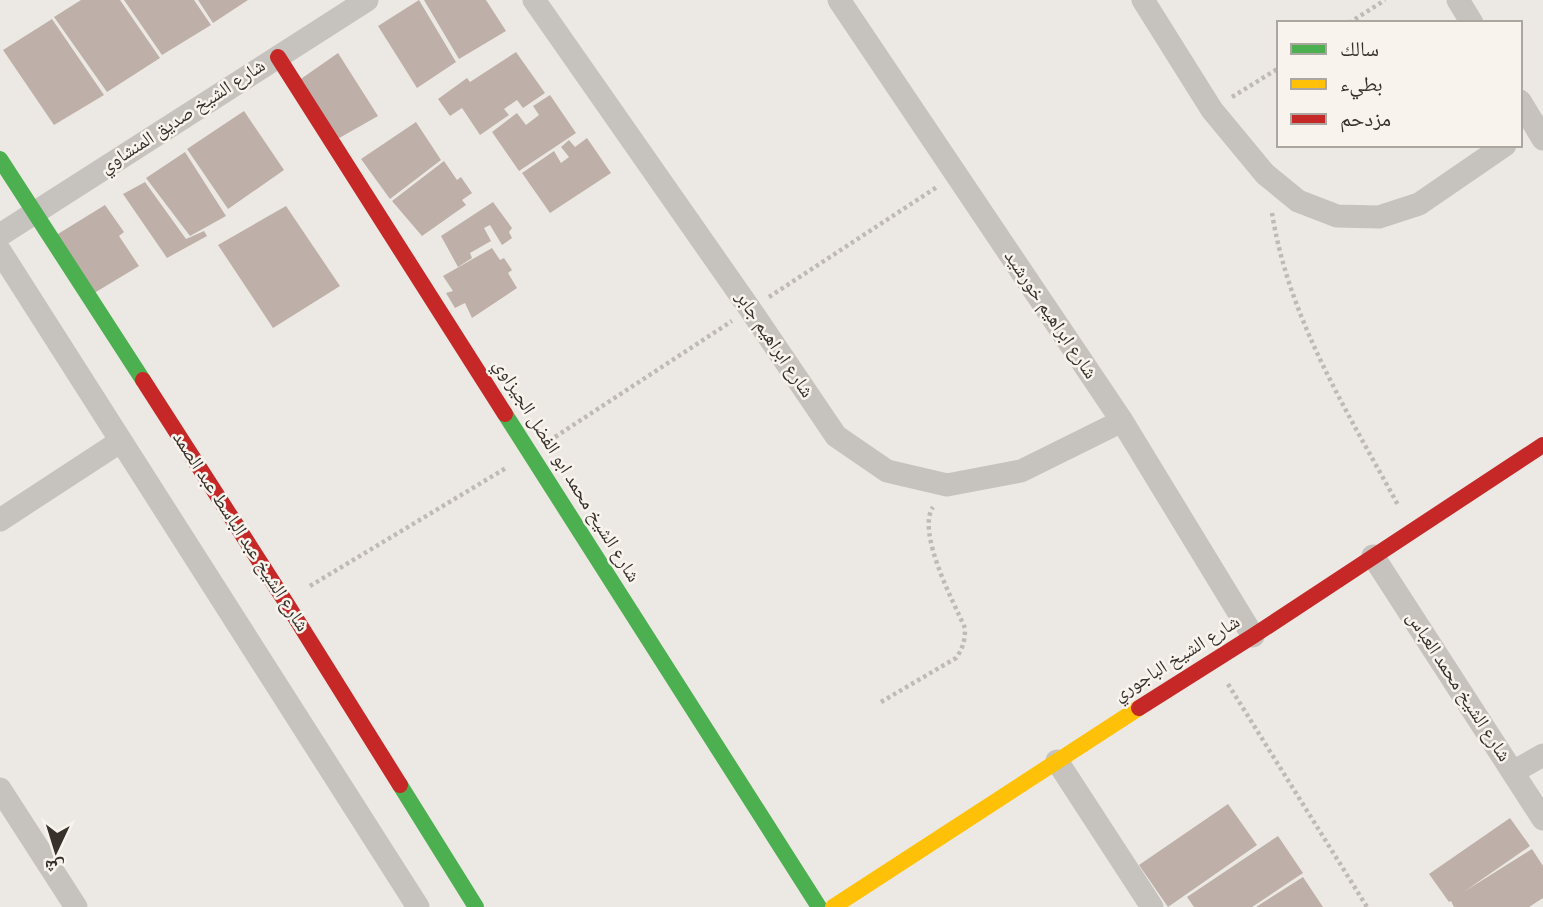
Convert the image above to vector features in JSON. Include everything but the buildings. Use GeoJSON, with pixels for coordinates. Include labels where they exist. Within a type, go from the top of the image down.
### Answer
{"type":"FeatureCollection","features":[{"type":"Feature","properties":{"kind":"street","name":"شارع الشيخ صديق المنشاوي"},"geometry":{"type":"LineString","coordinates":[[0,235],[367,0]]}},
{"type":"Feature","properties":{"kind":"street","name":"شارع ابراهيم جابر"},"geometry":{"type":"LineString","coordinates":[[534,0],[836,436],[887,471],[947,485],[1021,471],[1122,421]]}},
{"type":"Feature","properties":{"kind":"street","name":"شارع ابراهيم خورشيد"},"geometry":{"type":"LineString","coordinates":[[839,0],[1122,421],[1253,636]]}},
{"type":"Feature","properties":{"kind":"street"},"geometry":{"type":"LineString","coordinates":[[1143,0],[1212,110],[1265,174],[1297,201],[1337,216],[1380,217],[1419,204],[1502,147]]}},
{"type":"Feature","properties":{"kind":"street"},"geometry":{"type":"LineString","coordinates":[[1458,0],[1471,21]]}},
{"type":"Feature","properties":{"kind":"street","name":"شارع الشيخ محمد ابو الفضل الجيزاوي"},"geometry":{"type":"LineString","coordinates":[[278,57],[819,907]]}},
{"type":"Feature","properties":{"kind":"street"},"geometry":{"type":"LineString","coordinates":[[1522,106],[1533,133]]}},
{"type":"Feature","properties":{"kind":"street","name":"شارع الشيخ عبد الباسط عبد الصمد"},"geometry":{"type":"LineString","coordinates":[[0,159],[285,601],[475,907]]}},
{"type":"Feature","properties":{"kind":"street"},"geometry":{"type":"LineString","coordinates":[[0,251],[418,907]]}},
{"type":"Feature","properties":{"kind":"street"},"geometry":{"type":"LineString","coordinates":[[0,520],[121,441]]}},
{"type":"Feature","properties":{"kind":"street","name":"شارع الشيخ الباجوري"},"geometry":{"type":"LineString","coordinates":[[833,907],[1543,445]]}},
{"type":"Feature","properties":{"kind":"street","name":"شارع الشيخ محمد العباس"},"geometry":{"type":"LineString","coordinates":[[1373,556],[1543,819]]}},
{"type":"Feature","properties":{"kind":"street"},"geometry":{"type":"LineString","coordinates":[[1513,772],[1543,755]]}},
{"type":"Feature","properties":{"kind":"street"},"geometry":{"type":"LineString","coordinates":[[1057,761],[1152,907]]}},
{"type":"Feature","properties":{"kind":"street"},"geometry":{"type":"LineString","coordinates":[[0,789],[76,907]]}},
{"type":"Feature","properties":{"kind":"path"},"geometry":{"type":"LineString","coordinates":[[1352,21],[1385,0]]}},
{"type":"Feature","properties":{"kind":"path"},"geometry":{"type":"LineString","coordinates":[[1212,110],[1277,69]]}},
{"type":"Feature","properties":{"kind":"path"},"geometry":{"type":"LineString","coordinates":[[1265,174],[1276,243],[1297,309],[1326,373],[1412,530]]}},
{"type":"Feature","properties":{"kind":"path"},"geometry":{"type":"LineString","coordinates":[[285,601],[530,453]]}},
{"type":"Feature","properties":{"kind":"path"},"geometry":{"type":"LineString","coordinates":[[881,702],[956,658],[962,649],[965,628],[933,554],[929,533],[929,512],[947,485]]}},
{"type":"Feature","properties":{"kind":"path"},"geometry":{"type":"LineString","coordinates":[[1213,660],[1367,907]]}},
{"type":"Feature","properties":{"kind":"traffic: fast"},"geometry":{"type":"LineString","coordinates":[[0,159],[143,380]]}},
{"type":"Feature","properties":{"kind":"traffic: fast"},"geometry":{"type":"LineString","coordinates":[[505,414],[819,907]]}},
{"type":"Feature","properties":{"kind":"traffic: fast"},"geometry":{"type":"LineString","coordinates":[[400,785],[476,907]]}},
{"type":"Feature","properties":{"kind":"traffic: slow"},"geometry":{"type":"LineString","coordinates":[[833,907],[1139,708]]}},
{"type":"Feature","properties":{"kind":"traffic: jam"},"geometry":{"type":"LineString","coordinates":[[278,57],[505,414]]}},
{"type":"Feature","properties":{"kind":"traffic: jam"},"geometry":{"type":"LineString","coordinates":[[143,380],[400,785]]}},
{"type":"Feature","properties":{"kind":"traffic: jam"},"geometry":{"type":"LineString","coordinates":[[1139,708],[1543,445]]}}]}
